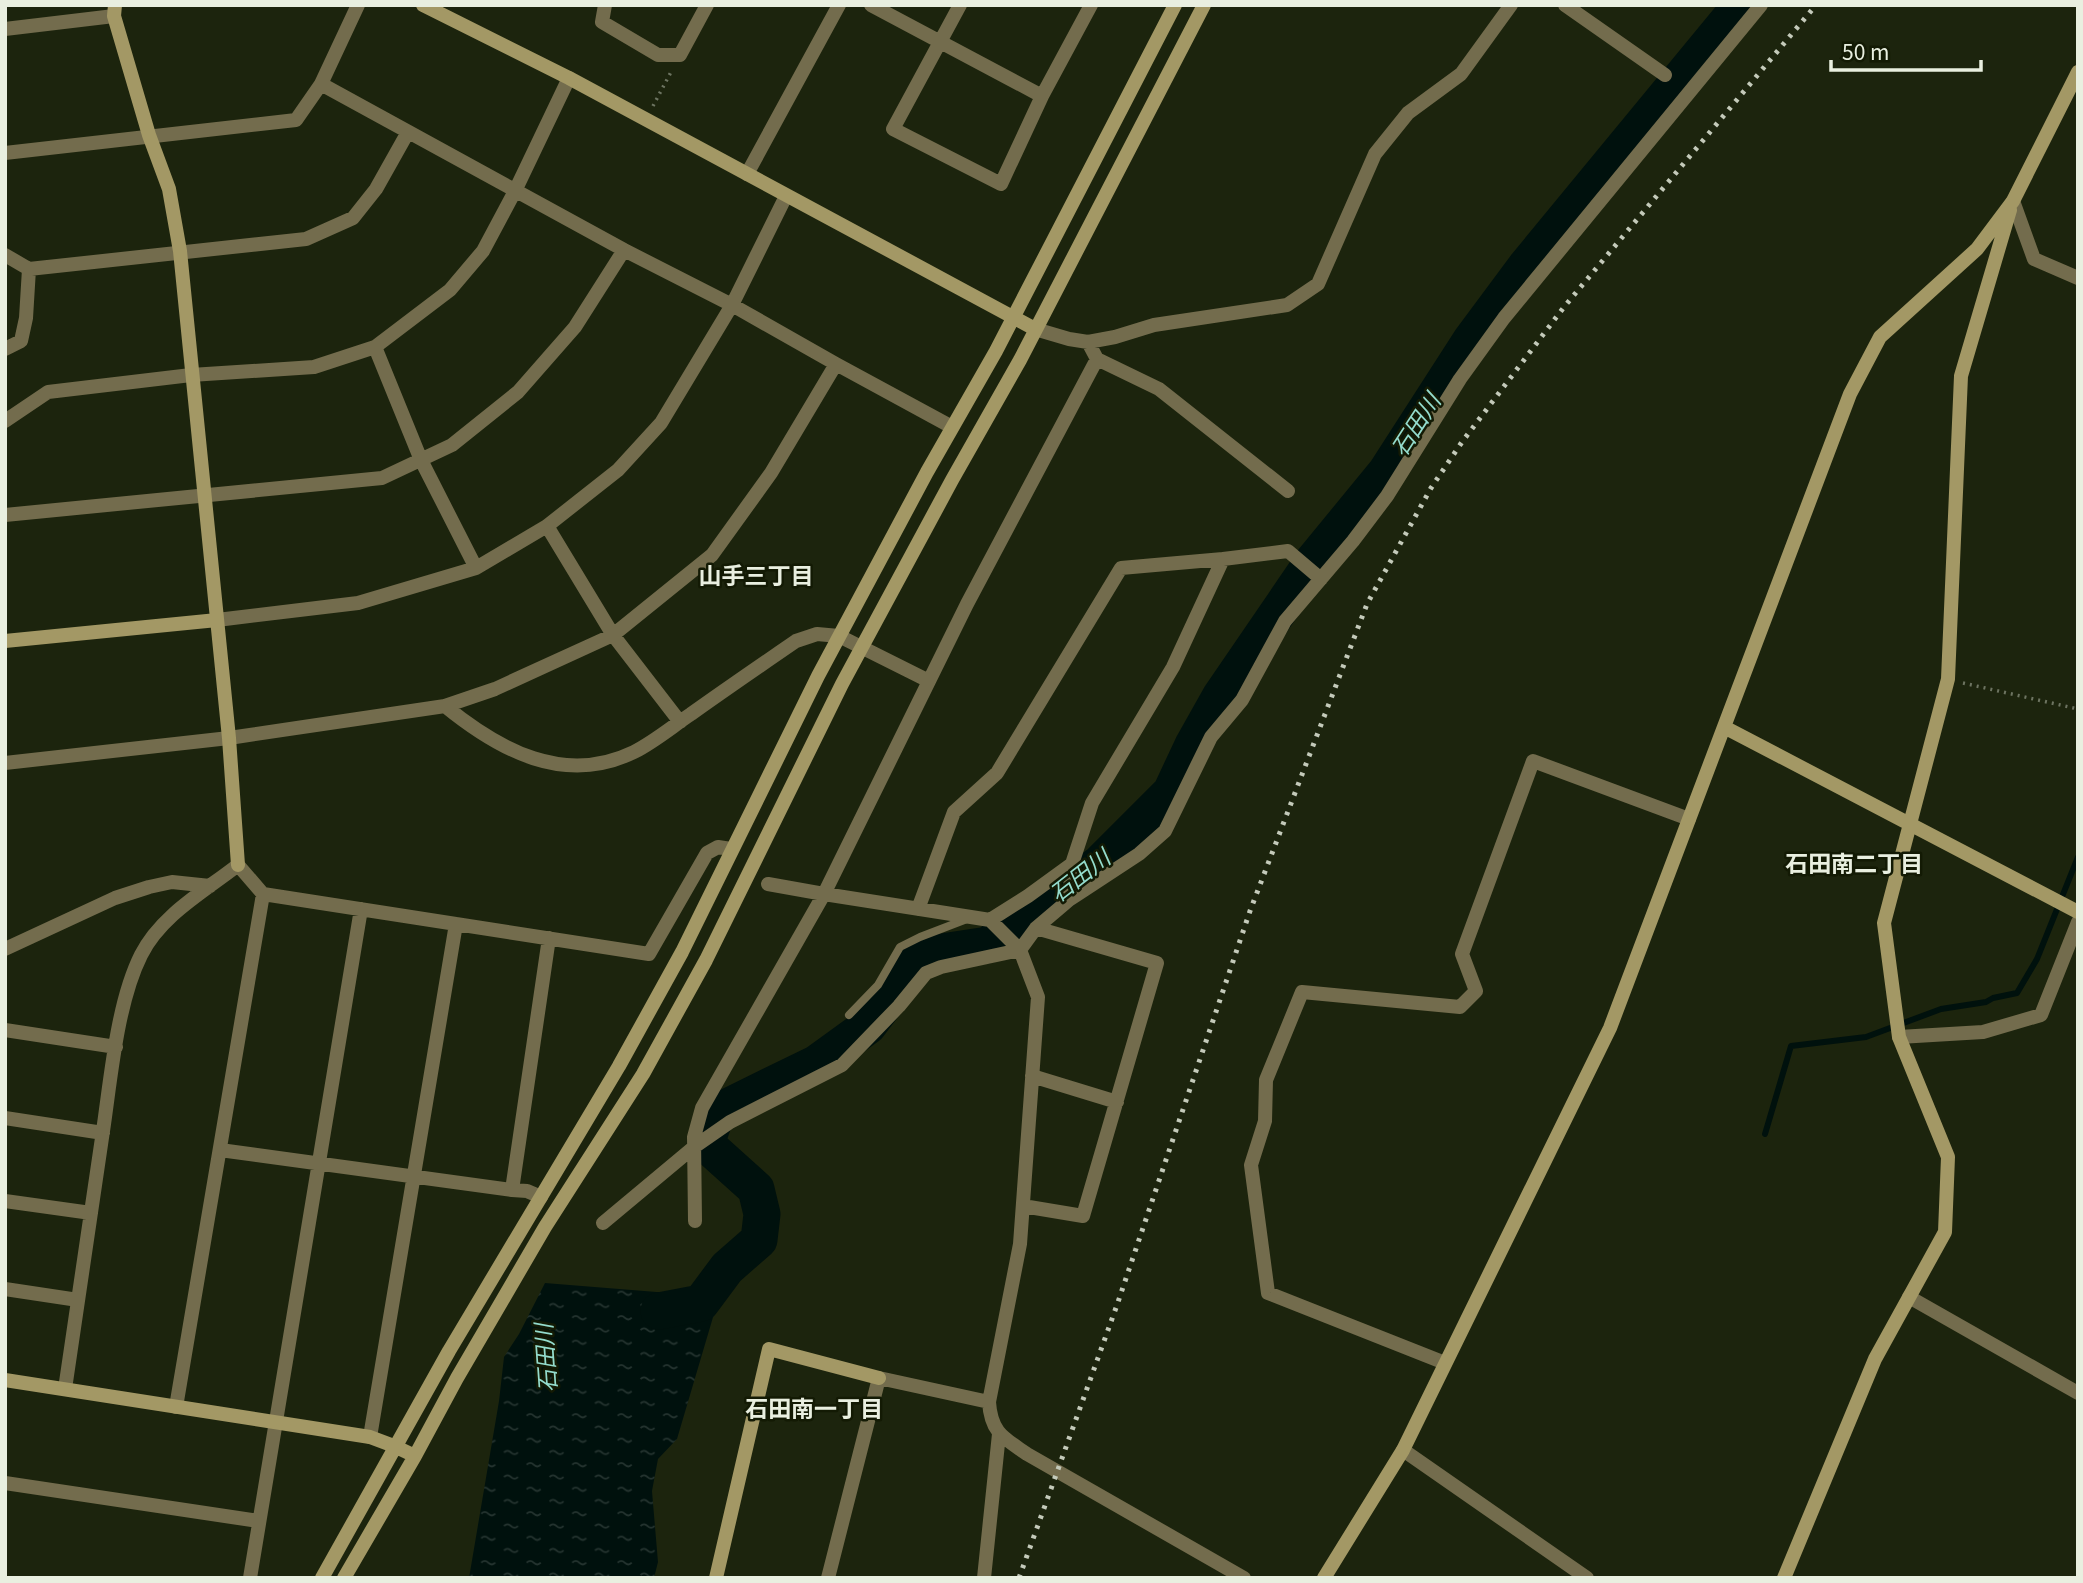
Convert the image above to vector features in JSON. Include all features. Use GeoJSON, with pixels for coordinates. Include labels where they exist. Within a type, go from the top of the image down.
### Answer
{"type":"FeatureCollection","features":[{"type":"Feature","properties":{"kind":"street"},"geometry":{"type":"LineString","coordinates":[[5,153],[296,120],[321,83],[358,5]]}},
{"type":"Feature","properties":{"kind":"street"},"geometry":{"type":"LineString","coordinates":[[423,5],[569,79],[1035,329],[1088,342],[1154,325],[1287,305],[1318,284],[1375,154],[1408,113],[1461,74],[1511,5]]}},
{"type":"Feature","properties":{"kind":"street"},"geometry":{"type":"LineString","coordinates":[[605,5],[602,22],[657,55],[680,55],[707,5]]}},
{"type":"Feature","properties":{"kind":"street"},"geometry":{"type":"LineString","coordinates":[[747,174],[839,5]]}},
{"type":"Feature","properties":{"kind":"street"},"geometry":{"type":"LineString","coordinates":[[872,5],[1042,96]]}},
{"type":"Feature","properties":{"kind":"street"},"geometry":{"type":"LineString","coordinates":[[960,5],[893,129],[1001,184],[1042,96],[1091,5]]}},
{"type":"Feature","properties":{"kind":"street"},"geometry":{"type":"LineString","coordinates":[[322,1578],[394,1446],[632,1044],[682,952],[839,636],[996,351],[1175,5]]}},
{"type":"Feature","properties":{"kind":"street"},"geometry":{"type":"LineString","coordinates":[[345,1578],[545,1227],[649,1063],[706,960],[862,647],[1020,360],[1204,5]]}},
{"type":"Feature","properties":{"kind":"street"},"geometry":{"type":"LineString","coordinates":[[1565,5],[1665,75]]}},
{"type":"Feature","properties":{"kind":"street"},"geometry":{"type":"LineString","coordinates":[[603,1223],[694,1147],[730,1122],[842,1065],[899,1006],[926,972],[1020,950],[1036,929],[1069,900],[1139,854],[1165,831],[1211,737],[1242,699],[1285,621],[1353,541],[1387,496],[1460,379],[1504,318],[1761,5]]}},
{"type":"Feature","properties":{"kind":"street"},"geometry":{"type":"LineString","coordinates":[[5,29],[114,11],[149,135],[169,189],[180,251],[205,495],[229,738],[238,865],[263,894],[649,954],[707,853],[718,847],[731,849]]}},
{"type":"Feature","properties":{"kind":"street"},"geometry":{"type":"LineString","coordinates":[[1324,1578],[1403,1450],[1610,1028],[1850,394],[1880,337],[1978,249],[2013,201],[2078,72]]}},
{"type":"Feature","properties":{"kind":"street"},"geometry":{"type":"LineString","coordinates":[[5,421],[48,392],[191,375],[314,367],[375,347],[450,290],[483,251],[569,79]]}},
{"type":"Feature","properties":{"kind":"street"},"geometry":{"type":"LineString","coordinates":[[321,83],[624,250],[732,304],[952,427]]}},
{"type":"Feature","properties":{"kind":"street"},"geometry":{"type":"LineString","coordinates":[[5,255],[29,269],[306,239],[353,218],[376,189],[408,132]]}},
{"type":"Feature","properties":{"kind":"street"},"geometry":{"type":"LineString","coordinates":[[5,641],[358,603],[477,568],[547,526],[618,470],[661,423],[732,304],[786,195]]}},
{"type":"Feature","properties":{"kind":"street"},"geometry":{"type":"LineString","coordinates":[[2013,201],[2034,259],[2078,278]]}},
{"type":"Feature","properties":{"kind":"street"},"geometry":{"type":"LineString","coordinates":[[1786,1577],[1875,1359],[1945,1232],[1948,1157],[1899,1037],[1884,923],[1948,679],[1961,376],[2013,201]]}},
{"type":"Feature","properties":{"kind":"street"},"geometry":{"type":"LineString","coordinates":[[5,515],[382,478],[452,445],[518,392],[575,327],[624,250]]}},
{"type":"Feature","properties":{"kind":"street"},"geometry":{"type":"LineString","coordinates":[[5,349],[21,341],[26,317],[29,269]]}},
{"type":"Feature","properties":{"kind":"street"},"geometry":{"type":"LineString","coordinates":[[1088,342],[1097,359],[1159,389],[1288,491]]}},
{"type":"Feature","properties":{"kind":"street"},"geometry":{"type":"LineString","coordinates":[[375,347],[421,460],[477,568]]}},
{"type":"Feature","properties":{"kind":"street"},"geometry":{"type":"LineString","coordinates":[[695,1221],[694,1147],[696,1125],[702,1108],[824,894],[929,681],[1097,359]]}},
{"type":"Feature","properties":{"kind":"street"},"geometry":{"type":"LineString","coordinates":[[5,763],[229,738],[445,706],[495,689],[613,635],[712,555],[771,473],[836,364]]}},
{"type":"Feature","properties":{"kind":"street"},"geometry":{"type":"LineString","coordinates":[[547,526],[613,635],[680,722]]}},
{"type":"Feature","properties":{"kind":"street"},"geometry":{"type":"LineString","coordinates":[[918,909],[954,812],[997,773],[1121,568],[1288,551],[1321,579]]}},
{"type":"Feature","properties":{"kind":"street"},"geometry":{"type":"LineString","coordinates":[[1069,900],[1072,864],[1092,803],[1173,667],[1223,559]]}},
{"type":"Feature","properties":{"kind":"street"},"geometry":{"type":"LineString","coordinates":[[445,706],[513,752],[548,764],[591,765],[637,751],[796,641],[817,634],[839,636],[929,681]]}},
{"type":"Feature","properties":{"kind":"street"},"geometry":{"type":"LineString","coordinates":[[1724,727],[2078,912]]}},
{"type":"Feature","properties":{"kind":"street"},"geometry":{"type":"LineString","coordinates":[[1445,1363],[1268,1293],[1251,1165],[1265,1121],[1266,1080],[1302,992],[1460,1007],[1476,991],[1462,954],[1533,761],[1689,819]]}},
{"type":"Feature","properties":{"kind":"street"},"geometry":{"type":"LineString","coordinates":[[990,920],[1072,864]]}},
{"type":"Feature","properties":{"kind":"street"},"geometry":{"type":"LineString","coordinates":[[65,1389],[116,1047],[129,986],[142,953],[162,927],[189,899],[238,865]]}},
{"type":"Feature","properties":{"kind":"street"},"geometry":{"type":"LineString","coordinates":[[5,949],[115,898],[149,887],[172,882],[211,886]]}},
{"type":"Feature","properties":{"kind":"street"},"geometry":{"type":"LineString","coordinates":[[768,884],[990,920],[1020,950],[1038,997],[1020,1244],[989,1402],[999,1434],[984,1578]]}},
{"type":"Feature","properties":{"kind":"street"},"geometry":{"type":"LineString","coordinates":[[176,1407],[263,894]]}},
{"type":"Feature","properties":{"kind":"street"},"geometry":{"type":"LineString","coordinates":[[250,1578],[361,909]]}},
{"type":"Feature","properties":{"kind":"street"},"geometry":{"type":"LineString","coordinates":[[1899,1037],[1983,1032],[2040,1015],[2078,922]]}},
{"type":"Feature","properties":{"kind":"street"},"geometry":{"type":"LineString","coordinates":[[370,1437],[456,924]]}},
{"type":"Feature","properties":{"kind":"street"},"geometry":{"type":"LineString","coordinates":[[1023,1206],[1083,1216],[1157,964],[1036,929]]}},
{"type":"Feature","properties":{"kind":"street"},"geometry":{"type":"LineString","coordinates":[[512,1191],[549,939]]}},
{"type":"Feature","properties":{"kind":"street"},"geometry":{"type":"LineString","coordinates":[[5,1030],[116,1047]]}},
{"type":"Feature","properties":{"kind":"street"},"geometry":{"type":"LineString","coordinates":[[1032,1076],[1117,1101]]}},
{"type":"Feature","properties":{"kind":"street"},"geometry":{"type":"LineString","coordinates":[[5,1118],[103,1133]]}},
{"type":"Feature","properties":{"kind":"street"},"geometry":{"type":"LineString","coordinates":[[220,1150],[527,1191],[541,1197]]}},
{"type":"Feature","properties":{"kind":"street"},"geometry":{"type":"LineString","coordinates":[[5,1201],[91,1213]]}},
{"type":"Feature","properties":{"kind":"street"},"geometry":{"type":"LineString","coordinates":[[5,1289],[78,1300]]}},
{"type":"Feature","properties":{"kind":"street"},"geometry":{"type":"LineString","coordinates":[[1909,1297],[2078,1392]]}},
{"type":"Feature","properties":{"kind":"street"},"geometry":{"type":"LineString","coordinates":[[716,1578],[769,1349],[879,1378],[989,1402]]}},
{"type":"Feature","properties":{"kind":"street"},"geometry":{"type":"LineString","coordinates":[[828,1578],[879,1378]]}},
{"type":"Feature","properties":{"kind":"street"},"geometry":{"type":"LineString","coordinates":[[5,1380],[370,1437],[415,1457]]}},
{"type":"Feature","properties":{"kind":"street"},"geometry":{"type":"LineString","coordinates":[[999,1434],[1027,1454],[1244,1578]]}},
{"type":"Feature","properties":{"kind":"street"},"geometry":{"type":"LineString","coordinates":[[1403,1450],[1587,1578]]}},
{"type":"Feature","properties":{"kind":"street"},"geometry":{"type":"LineString","coordinates":[[5,1483],[258,1521]]}},
{"type":"Feature","properties":{"kind":"lane"},"geometry":{"type":"LineString","coordinates":[[849,1015],[878,985],[900,947],[972,917]]}},
{"type":"Feature","properties":{"kind":"path"},"geometry":{"type":"LineString","coordinates":[[646,120],[680,55]]}},
{"type":"Feature","properties":{"kind":"path"},"geometry":{"type":"LineString","coordinates":[[1948,679],[2078,709]]}},
{"type":"Feature","properties":{"kind":"water"},"geometry":{"type":"Polygon","coordinates":[[[545,1283],[719,1297],[677,1439],[658,1459],[652,1491],[658,1562],[654,1578],[469,1578],[504,1357],[545,1283]]]}},
{"type":"Feature","properties":{"kind":"waterway","name":"石田川"},"geometry":{"type":"LineString","coordinates":[[659,1311],[701,1303],[727,1268],[759,1240],[762,1214],[756,1189],[706,1144],[717,1112],[817,1063],[868,1026],[922,955],[988,945],[1099,864],[1171,792],[1220,697],[1313,561],[1386,472],[1471,340],[1526,266],[1741,5]]}},
{"type":"Feature","properties":{"kind":"waterway"},"geometry":{"type":"LineString","coordinates":[[1765,1134],[1791,1046],[1866,1037],[1941,1009],[1986,1002],[2017,993],[2037,959],[2078,857]]}},
{"type":"Feature","properties":{"kind":"railway"},"geometry":{"type":"LineString","coordinates":[[1019,1578],[1117,1305],[1250,911],[1367,604],[1431,488],[1462,442],[1564,307],[1816,5]]}},
{"type":"Feature","properties":{"kind":"district","name":"山手三丁目"},"geometry":{"type":"Point","coordinates":[756,576]}},
{"type":"Feature","properties":{"kind":"district","name":"石田南二丁目"},"geometry":{"type":"Point","coordinates":[1854,864]}},
{"type":"Feature","properties":{"kind":"district","name":"石田南一丁目"},"geometry":{"type":"Point","coordinates":[814,1409]}}]}
